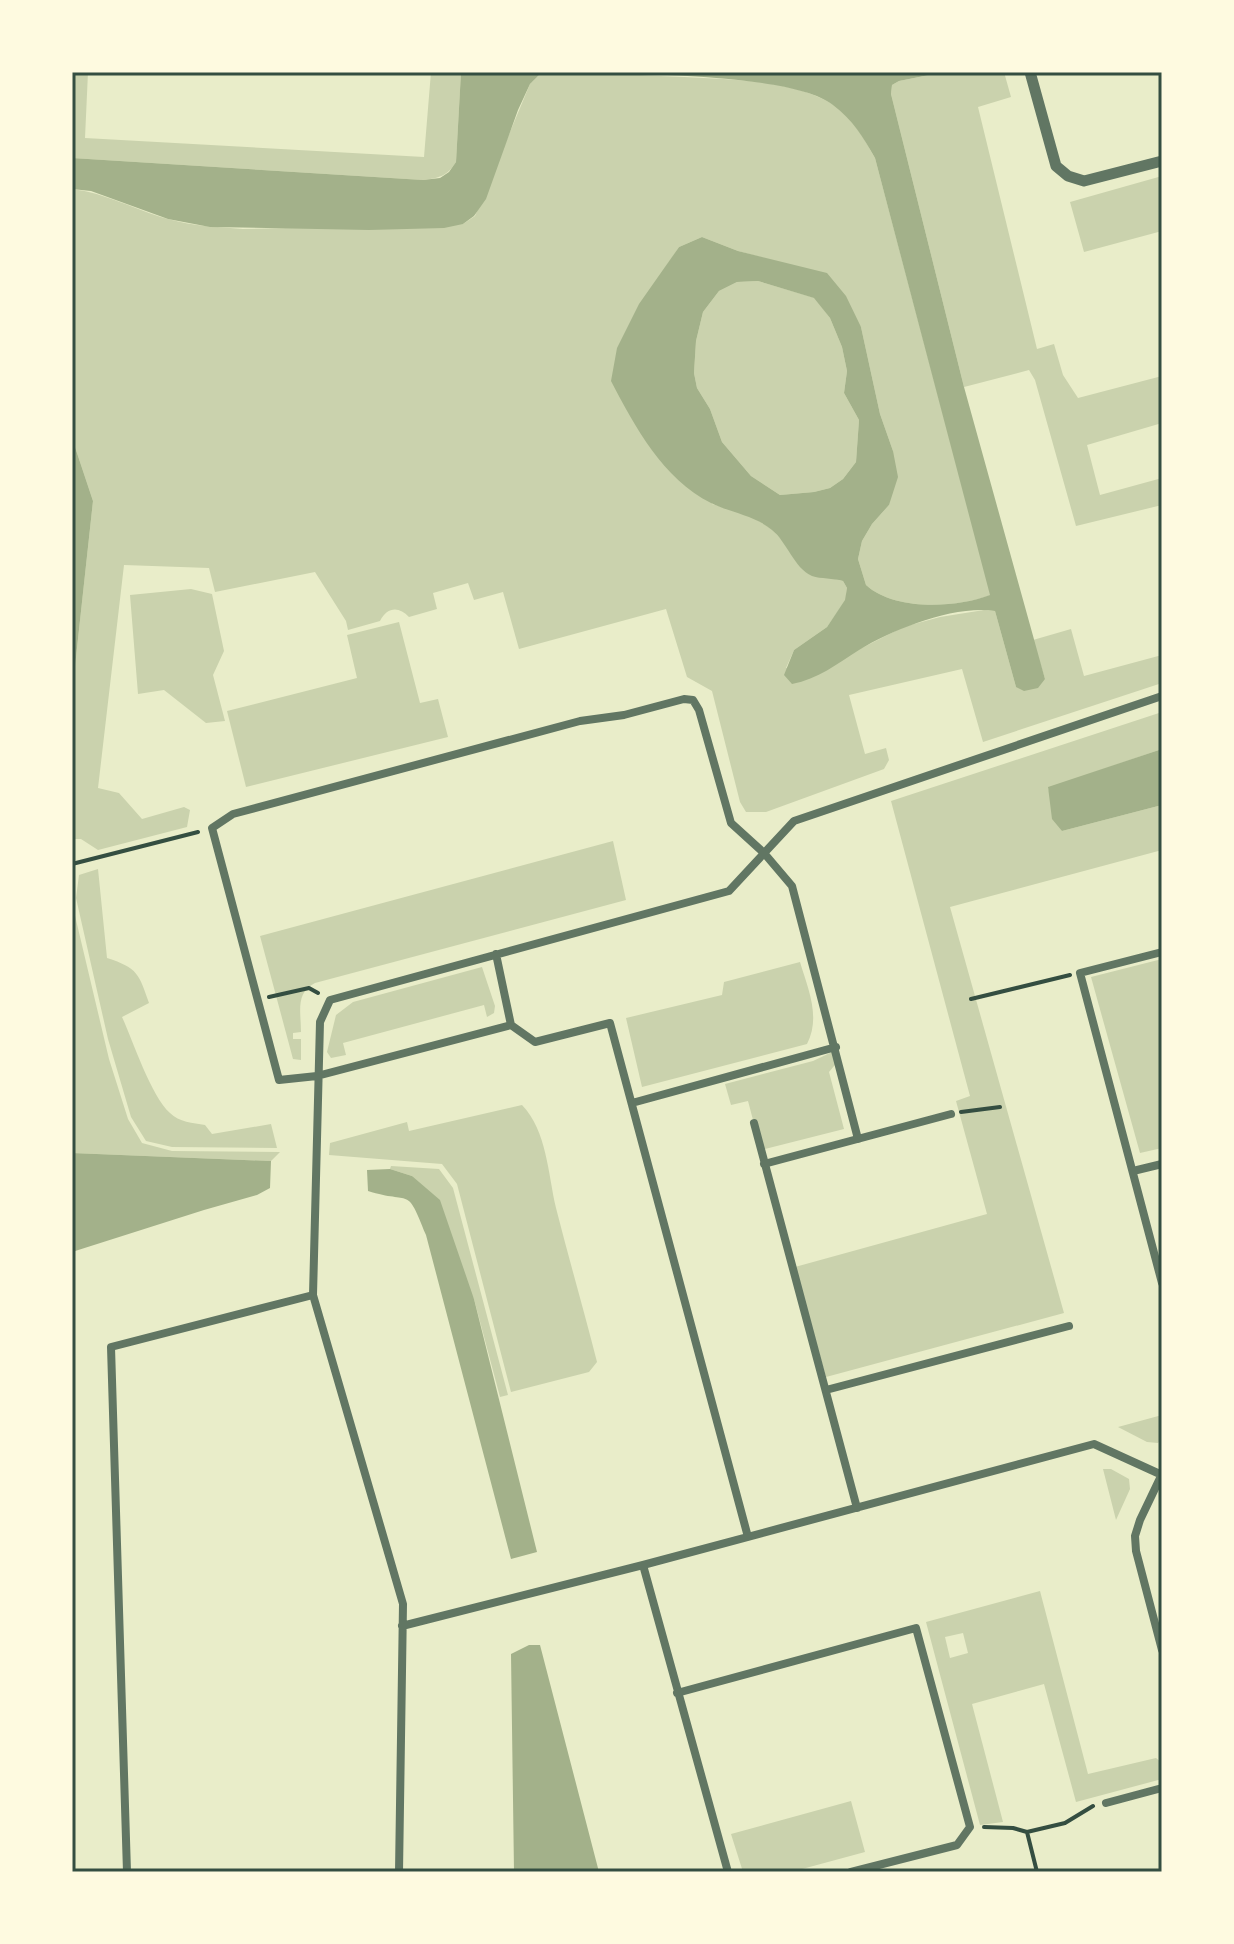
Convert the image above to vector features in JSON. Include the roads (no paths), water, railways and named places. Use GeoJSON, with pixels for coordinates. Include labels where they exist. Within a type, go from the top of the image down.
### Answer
{"type":"FeatureCollection","features":[{"type":"Feature","properties":{"kind":"street"},"geometry":{"type":"LineString","coordinates":[[1030,72],[1056,166],[1068,176],[1084,181],[1162,161]]}},
{"type":"Feature","properties":{"kind":"street"},"geometry":{"type":"LineString","coordinates":[[399,1872],[403,1604],[313,1295],[320,1022],[330,1000],[729,891],[794,821],[1162,696]]}},
{"type":"Feature","properties":{"kind":"street"},"geometry":{"type":"LineString","coordinates":[[511,1025],[317,1076],[279,1080],[212,828],[233,814],[580,721],[624,715],[684,699],[693,700],[699,710],[731,823],[764,853],[792,886],[858,1139]]}},
{"type":"Feature","properties":{"kind":"street"},"geometry":{"type":"LineString","coordinates":[[1162,952],[1080,973],[1162,1283]]}},
{"type":"Feature","properties":{"kind":"street"},"geometry":{"type":"LineString","coordinates":[[496,954],[511,1025],[535,1042],[610,1023],[748,1537]]}},
{"type":"Feature","properties":{"kind":"street"},"geometry":{"type":"LineString","coordinates":[[632,1103],[836,1047]]}},
{"type":"Feature","properties":{"kind":"street"},"geometry":{"type":"LineString","coordinates":[[764,1164],[951,1114]]}},
{"type":"Feature","properties":{"kind":"street"},"geometry":{"type":"LineString","coordinates":[[754,1123],[857,1508]]}},
{"type":"Feature","properties":{"kind":"street"},"geometry":{"type":"LineString","coordinates":[[1133,1171],[1162,1164]]}},
{"type":"Feature","properties":{"kind":"street"},"geometry":{"type":"LineString","coordinates":[[127,1872],[111,1347],[313,1295]]}},
{"type":"Feature","properties":{"kind":"street"},"geometry":{"type":"LineString","coordinates":[[826,1390],[1069,1326]]}},
{"type":"Feature","properties":{"kind":"street"},"geometry":{"type":"LineString","coordinates":[[402,1626],[1094,1444],[1162,1475],[1135,1536],[1136,1551],[1159,1628],[1162,1650]]}},
{"type":"Feature","properties":{"kind":"street"},"geometry":{"type":"LineString","coordinates":[[643,1565],[728,1872]]}},
{"type":"Feature","properties":{"kind":"street"},"geometry":{"type":"LineString","coordinates":[[677,1693],[916,1628],[970,1827],[957,1845],[851,1872]]}},
{"type":"Feature","properties":{"kind":"street"},"geometry":{"type":"LineString","coordinates":[[1106,1803],[1162,1788]]}}]}
